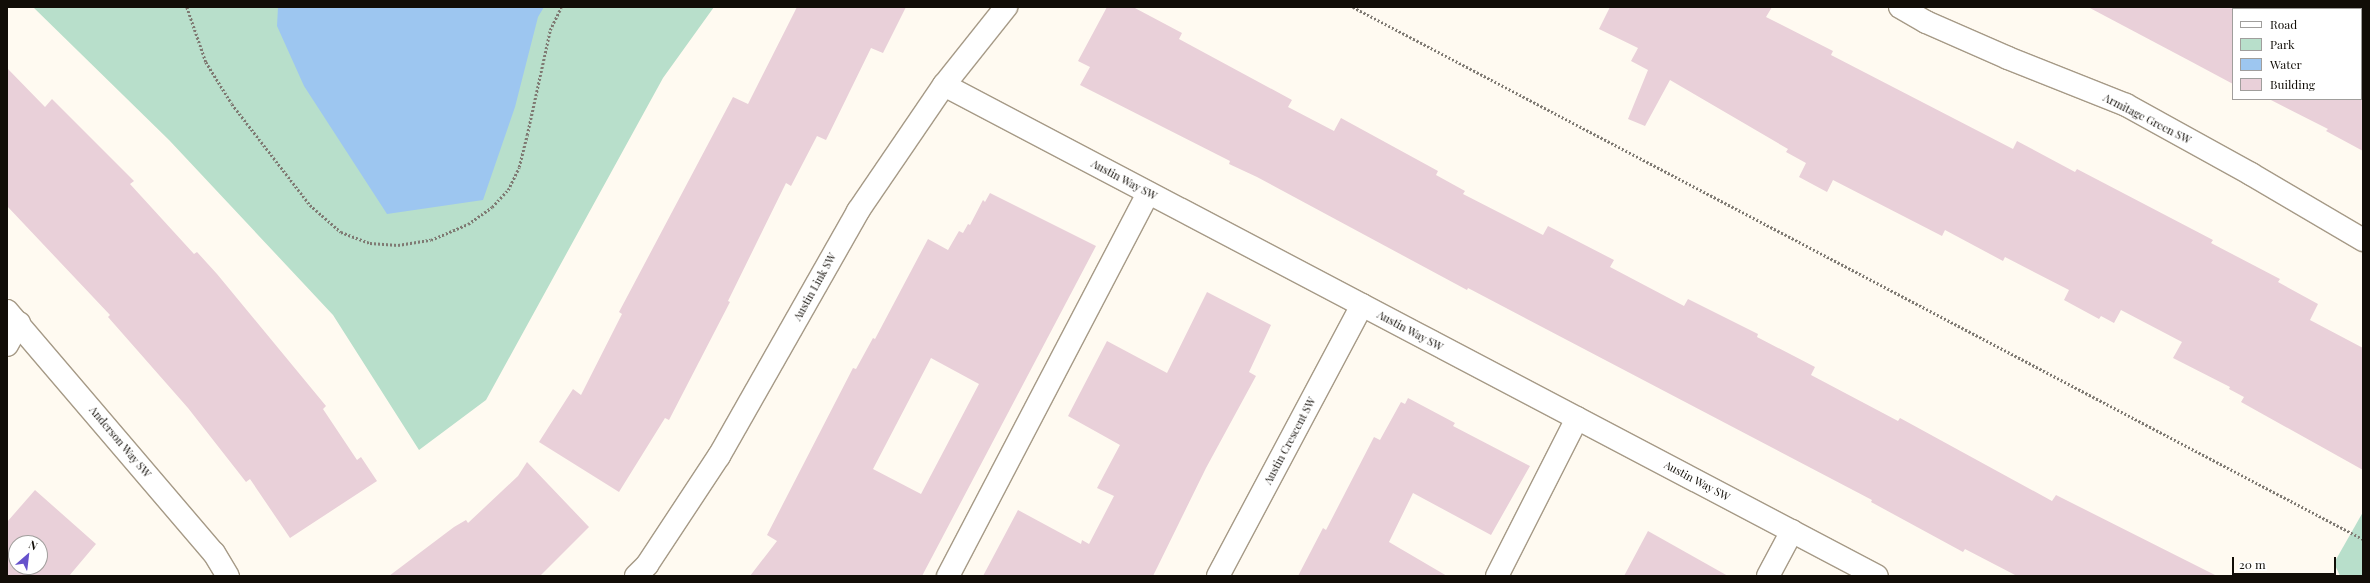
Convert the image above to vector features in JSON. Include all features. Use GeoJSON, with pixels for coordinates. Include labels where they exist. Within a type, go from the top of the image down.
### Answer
{"type":"FeatureCollection","features":[{"type":"Feature","properties":{"kind":"street","name":"Austin Link SW"},"geometry":{"type":"LineString","coordinates":[[636,576],[647,564],[720,456],[858,211],[944,85],[1006,7]]}},
{"type":"Feature","properties":{"kind":"street","name":"Armitage Green SW"},"geometry":{"type":"LineString","coordinates":[[1900,7],[1926,22],[2008,58],[2126,105],[2251,174],[2363,240]]}},
{"type":"Feature","properties":{"kind":"street","name":"Austin Way SW"},"geometry":{"type":"LineString","coordinates":[[944,85],[1877,576]]}},
{"type":"Feature","properties":{"kind":"street"},"geometry":{"type":"LineString","coordinates":[[948,576],[1148,193]]}},
{"type":"Feature","properties":{"kind":"street","name":"Austin Crescent SW"},"geometry":{"type":"LineString","coordinates":[[1218,576],[1362,305]]}},
{"type":"Feature","properties":{"kind":"street"},"geometry":{"type":"LineString","coordinates":[[7,345],[13,317]]}},
{"type":"Feature","properties":{"kind":"street","name":"Anderson Way SW"},"geometry":{"type":"LineString","coordinates":[[13,317],[214,553],[228,576]]}},
{"type":"Feature","properties":{"kind":"street"},"geometry":{"type":"LineString","coordinates":[[1497,576],[1577,418]]}},
{"type":"Feature","properties":{"kind":"street"},"geometry":{"type":"LineString","coordinates":[[1768,576],[1792,531]]}},
{"type":"Feature","properties":{"kind":"path"},"geometry":{"type":"LineString","coordinates":[[187,7],[206,62],[232,104],[310,205],[341,232],[370,243],[398,245],[431,240],[468,224],[492,207],[508,190],[518,167],[527,135],[550,30],[561,7]]}},
{"type":"Feature","properties":{"kind":"path"},"geometry":{"type":"LineString","coordinates":[[1353,7],[2363,539]]}},
{"type":"Feature","properties":{"kind":"green space"},"geometry":{"type":"Polygon","coordinates":[[[33,7],[714,7],[663,78],[486,400],[419,450],[333,315],[169,140],[33,7]]]}},
{"type":"Feature","properties":{"kind":"green space"},"geometry":{"type":"Polygon","coordinates":[[[2363,512],[2363,576],[2340,576],[2334,563],[2363,512]]]}},
{"type":"Feature","properties":{"kind":"water"},"geometry":{"type":"Polygon","coordinates":[[[278,7],[544,7],[538,17],[515,107],[483,200],[387,214],[304,86],[277,26],[278,7]]]}},
{"type":"Feature","properties":{"kind":"building"},"geometry":{"type":"Polygon","coordinates":[[[797,7],[906,7],[883,53],[871,48],[826,140],[817,136],[791,186],[786,183],[728,301],[730,302],[669,420],[665,418],[619,492],[539,442],[573,389],[581,395],[622,314],[619,312],[733,97],[748,104],[797,7]]]}},
{"type":"Feature","properties":{"kind":"building"},"geometry":{"type":"Polygon","coordinates":[[[1107,7],[1133,7],[1182,33],[1179,39],[1292,100],[1288,107],[1334,131],[1341,118],[1438,171],[1436,175],[1465,191],[1463,194],[1543,235],[1548,226],[1614,260],[1610,267],[1684,306],[1688,299],[1758,334],[1757,337],[1815,367],[1811,375],[1898,421],[1900,418],[2052,501],[2056,495],[2217,576],[2017,576],[1965,549],[1963,552],[1871,502],[1872,500],[1468,288],[1467,290],[1257,177],[1229,164],[1230,161],[1080,85],[1090,67],[1078,61],[1107,7]]]}},
{"type":"Feature","properties":{"kind":"building"},"geometry":{"type":"Polygon","coordinates":[[[1610,7],[1772,7],[1766,17],[1833,51],[1831,55],[2013,149],[2017,141],[2075,172],[2077,169],[2213,240],[2211,243],[2280,279],[2278,282],[2318,304],[2310,320],[2363,348],[2363,470],[2241,402],[2244,397],[2229,389],[2230,387],[2173,358],[2182,342],[2121,310],[2114,323],[2101,316],[2099,319],[2064,300],[2069,290],[2005,257],[2003,261],[1945,230],[1942,236],[1833,180],[1827,192],[1799,177],[1806,163],[1786,152],[1788,149],[1670,80],[1645,126],[1628,119],[1648,70],[1631,61],[1638,48],[1599,29],[1610,7]]]}},
{"type":"Feature","properties":{"kind":"building"},"geometry":{"type":"Polygon","coordinates":[[[2088,7],[2233,7],[2232,83],[2088,7]]]}},
{"type":"Feature","properties":{"kind":"building"},"geometry":{"type":"Polygon","coordinates":[[[7,68],[45,107],[52,99],[134,181],[130,184],[194,254],[197,252],[217,274],[326,406],[323,409],[357,460],[361,457],[377,481],[290,538],[250,479],[246,482],[188,408],[108,317],[110,315],[7,206],[7,68]]]}},
{"type":"Feature","properties":{"kind":"building"},"geometry":{"type":"Polygon","coordinates":[[[2363,99],[2363,151],[2326,131],[2328,129],[2271,100],[2363,99]]]}},
{"type":"Feature","properties":{"kind":"building"},"geometry":{"type":"Polygon","coordinates":[[[990,193],[1096,246],[922,576],[750,576],[777,541],[767,535],[853,368],[856,369],[873,338],[875,339],[928,239],[948,250],[959,231],[963,233],[968,224],[970,225],[983,200],[985,202],[990,193]],[[931,358],[873,469],[921,494],[979,384],[931,358]]]}},
{"type":"Feature","properties":{"kind":"building"},"geometry":{"type":"Polygon","coordinates":[[[1207,292],[1271,325],[1249,372],[1256,376],[1206,468],[1153,576],[983,576],[1018,510],[1081,544],[1082,540],[1089,544],[1114,496],[1097,488],[1120,445],[1068,416],[1107,341],[1167,373],[1207,292]]]}},
{"type":"Feature","properties":{"kind":"building"},"geometry":{"type":"Polygon","coordinates":[[[1408,398],[1455,423],[1453,426],[1530,466],[1491,535],[1413,493],[1389,542],[1447,576],[1298,576],[1323,528],[1326,530],[1374,437],[1380,440],[1401,402],[1405,404],[1408,398]]]}},
{"type":"Feature","properties":{"kind":"building"},"geometry":{"type":"Polygon","coordinates":[[[527,462],[589,527],[540,576],[389,576],[454,527],[466,520],[468,523],[518,476],[527,462]]]}},
{"type":"Feature","properties":{"kind":"building"},"geometry":{"type":"Polygon","coordinates":[[[35,490],[96,544],[69,576],[7,576],[7,522],[35,490]]]}},
{"type":"Feature","properties":{"kind":"building"},"geometry":{"type":"Polygon","coordinates":[[[1648,531],[1728,576],[1624,576],[1648,531]]]}}]}
